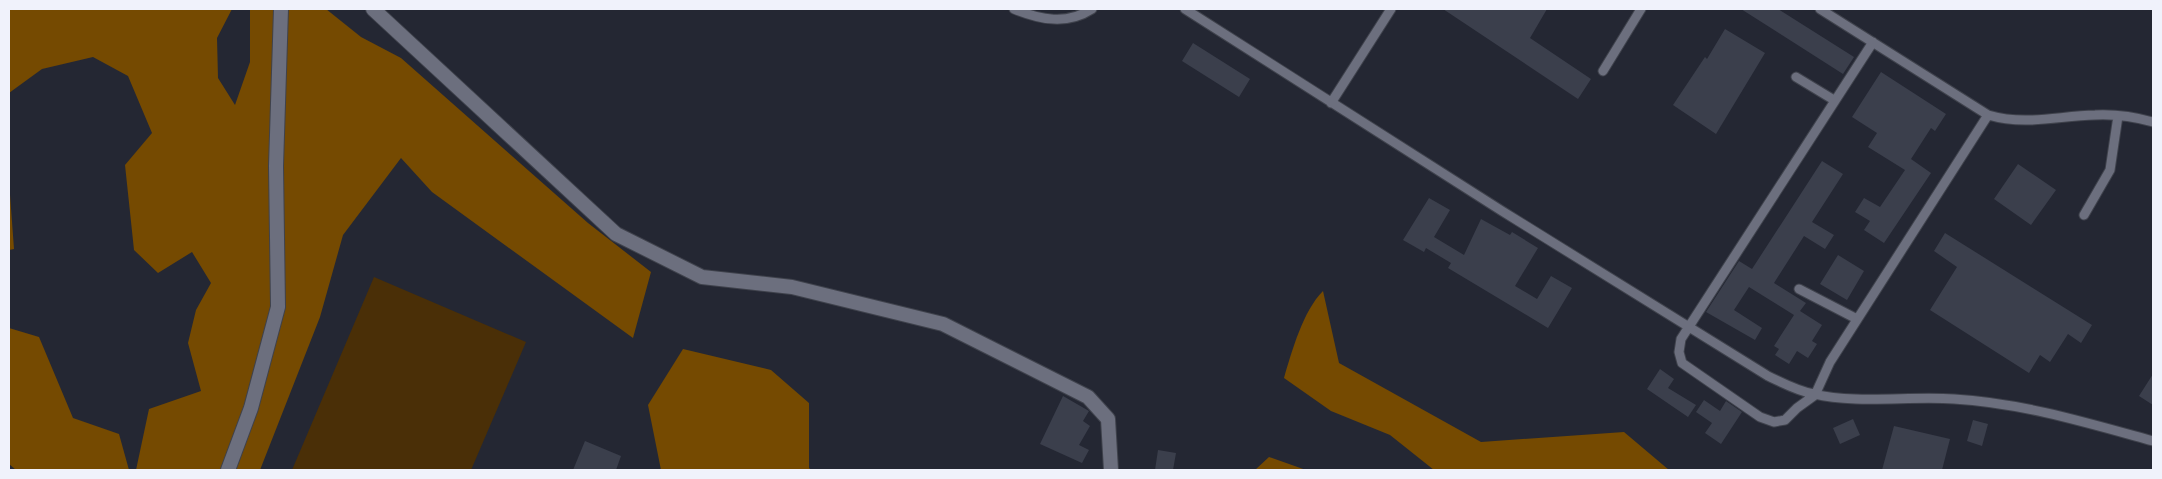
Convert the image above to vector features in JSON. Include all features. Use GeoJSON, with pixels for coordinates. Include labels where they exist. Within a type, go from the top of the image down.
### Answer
{"type":"FeatureCollection","features":[{"type":"Feature","properties":{"kind":"street"},"geometry":{"type":"LineString","coordinates":[[228,470],[252,408],[278,307],[276,166],[281,9]]}},
{"type":"Feature","properties":{"kind":"street"},"geometry":{"type":"LineString","coordinates":[[373,9],[616,234],[702,277],[792,287],[944,324],[1088,397],[1108,419],[1111,470]]}},
{"type":"Feature","properties":{"kind":"lane"},"geometry":{"type":"LineString","coordinates":[[1014,9],[1031,16],[1051,20],[1073,19],[1092,9]]}},
{"type":"Feature","properties":{"kind":"lane"},"geometry":{"type":"LineString","coordinates":[[1185,9],[1688,327],[1768,376],[1793,388],[1815,395],[1954,399],[1993,403],[2077,420],[2153,441]]}},
{"type":"Feature","properties":{"kind":"lane"},"geometry":{"type":"LineString","coordinates":[[1331,103],[1391,9]]}},
{"type":"Feature","properties":{"kind":"lane"},"geometry":{"type":"LineString","coordinates":[[1603,71],[1642,9]]}},
{"type":"Feature","properties":{"kind":"lane"},"geometry":{"type":"LineString","coordinates":[[1825,10],[1988,115],[2020,122],[2095,115],[2118,116],[2153,122]]}},
{"type":"Feature","properties":{"kind":"lane"},"geometry":{"type":"LineString","coordinates":[[1873,42],[1681,339],[1678,352],[1682,363],[1760,417],[1774,422],[1785,420],[1797,408],[1815,395],[1830,362],[1988,115]]}},
{"type":"Feature","properties":{"kind":"lane"},"geometry":{"type":"LineString","coordinates":[[1796,77],[1834,100]]}},
{"type":"Feature","properties":{"kind":"lane"},"geometry":{"type":"LineString","coordinates":[[2084,215],[2110,170],[2118,116]]}},
{"type":"Feature","properties":{"kind":"lane"},"geometry":{"type":"LineString","coordinates":[[1800,289],[1857,319]]}},
{"type":"Feature","properties":{"kind":"shaded area"},"geometry":{"type":"Polygon","coordinates":[[[9,9],[232,9],[217,38],[218,78],[235,105],[250,62],[250,9],[326,9],[361,37],[401,58],[588,223],[651,272],[633,338],[432,192],[401,158],[343,235],[320,317],[260,470],[136,470],[149,409],[201,391],[188,343],[196,310],[211,283],[192,252],[158,273],[134,250],[125,165],[152,133],[128,76],[93,57],[42,69],[9,93],[9,9]]]}},
{"type":"Feature","properties":{"kind":"shaded area"},"geometry":{"type":"Polygon","coordinates":[[[9,181],[14,249],[9,250],[9,181]]]}},
{"type":"Feature","properties":{"kind":"shaded area"},"geometry":{"type":"Polygon","coordinates":[[[374,277],[526,342],[471,470],[292,470],[374,277]]]}},
{"type":"Feature","properties":{"kind":"shaded area"},"geometry":{"type":"Polygon","coordinates":[[[1323,291],[1339,363],[1481,442],[1624,432],[1669,470],[1434,470],[1390,435],[1331,411],[1284,378],[1304,320],[1323,291]]]}},
{"type":"Feature","properties":{"kind":"shaded area"},"geometry":{"type":"Polygon","coordinates":[[[9,328],[39,337],[73,418],[119,434],[129,470],[16,470],[9,464],[9,328]]]}},
{"type":"Feature","properties":{"kind":"shaded area"},"geometry":{"type":"Polygon","coordinates":[[[683,349],[771,370],[809,403],[809,468],[811,470],[661,470],[648,405],[683,349]]]}},
{"type":"Feature","properties":{"kind":"shaded area"},"geometry":{"type":"Polygon","coordinates":[[[1269,457],[1306,470],[1255,470],[1269,457]]]}},
{"type":"Feature","properties":{"kind":"building"},"geometry":{"type":"Polygon","coordinates":[[[1443,9],[1547,9],[1530,38],[1591,79],[1578,99],[1443,9]]]}},
{"type":"Feature","properties":{"kind":"building"},"geometry":{"type":"Polygon","coordinates":[[[1741,9],[1778,9],[1854,57],[1843,74],[1741,9]]]}},
{"type":"Feature","properties":{"kind":"building"},"geometry":{"type":"Polygon","coordinates":[[[1725,29],[1765,53],[1716,134],[1673,105],[1705,57],[1707,59],[1725,29]]]}},
{"type":"Feature","properties":{"kind":"building"},"geometry":{"type":"Polygon","coordinates":[[[1193,43],[1250,79],[1239,97],[1182,61],[1193,43]]]}},
{"type":"Feature","properties":{"kind":"building"},"geometry":{"type":"Polygon","coordinates":[[[1881,72],[1946,114],[1935,131],[1931,128],[1911,159],[1931,173],[1884,243],[1864,230],[1870,221],[1855,212],[1864,198],[1880,207],[1905,170],[1868,147],[1877,133],[1852,117],[1881,72]]]}},
{"type":"Feature","properties":{"kind":"building"},"geometry":{"type":"Polygon","coordinates":[[[1822,161],[1843,174],[1812,222],[1834,235],[1825,249],[1804,236],[1774,283],[1806,303],[1800,311],[1822,325],[1812,341],[1817,344],[1808,358],[1797,351],[1789,364],[1775,355],[1779,349],[1774,346],[1794,315],[1749,287],[1734,310],[1762,328],[1755,340],[1706,312],[1739,261],[1752,269],[1822,161]]]}},
{"type":"Feature","properties":{"kind":"building"},"geometry":{"type":"Polygon","coordinates":[[[2018,164],[2056,190],[2031,225],[1994,199],[2018,164]]]}},
{"type":"Feature","properties":{"kind":"building"},"geometry":{"type":"Polygon","coordinates":[[[1429,198],[1450,210],[1434,237],[1464,255],[1481,219],[1510,235],[1512,232],[1538,248],[1515,286],[1537,299],[1551,276],[1572,288],[1548,328],[1448,268],[1451,263],[1426,248],[1424,252],[1403,240],[1429,198]]]}},
{"type":"Feature","properties":{"kind":"building"},"geometry":{"type":"Polygon","coordinates":[[[1945,233],[2092,325],[2081,343],[2068,334],[2050,362],[2040,355],[2029,373],[1930,310],[1957,267],[1934,251],[1945,233]]]}},
{"type":"Feature","properties":{"kind":"building"},"geometry":{"type":"Polygon","coordinates":[[[1838,255],[1864,271],[1847,300],[1820,284],[1838,255]]]}},
{"type":"Feature","properties":{"kind":"building"},"geometry":{"type":"Polygon","coordinates":[[[1660,369],[1674,379],[1668,388],[1696,405],[1688,417],[1647,389],[1660,369]]]}},
{"type":"Feature","properties":{"kind":"building"},"geometry":{"type":"Polygon","coordinates":[[[2153,374],[2153,405],[2139,396],[2153,374]]]}},
{"type":"Feature","properties":{"kind":"building"},"geometry":{"type":"Polygon","coordinates":[[[1063,396],[1089,411],[1083,421],[1090,426],[1079,445],[1089,450],[1082,463],[1040,444],[1063,396]]]}},
{"type":"Feature","properties":{"kind":"building"},"geometry":{"type":"Polygon","coordinates":[[[1704,400],[1720,411],[1726,401],[1742,412],[1721,444],[1705,433],[1712,423],[1696,412],[1704,400]]]}},
{"type":"Feature","properties":{"kind":"building"},"geometry":{"type":"Polygon","coordinates":[[[1853,419],[1860,435],[1840,444],[1833,428],[1853,419]]]}},
{"type":"Feature","properties":{"kind":"building"},"geometry":{"type":"Polygon","coordinates":[[[1973,420],[1988,424],[1982,446],[1967,441],[1973,420]]]}},
{"type":"Feature","properties":{"kind":"building"},"geometry":{"type":"Polygon","coordinates":[[[1894,426],[1950,439],[1942,470],[1882,470],[1894,426]]]}},
{"type":"Feature","properties":{"kind":"building"},"geometry":{"type":"Polygon","coordinates":[[[585,441],[621,456],[616,470],[573,470],[585,441]]]}},
{"type":"Feature","properties":{"kind":"building"},"geometry":{"type":"Polygon","coordinates":[[[1158,450],[1176,453],[1173,470],[1155,470],[1158,450]]]}}]}
